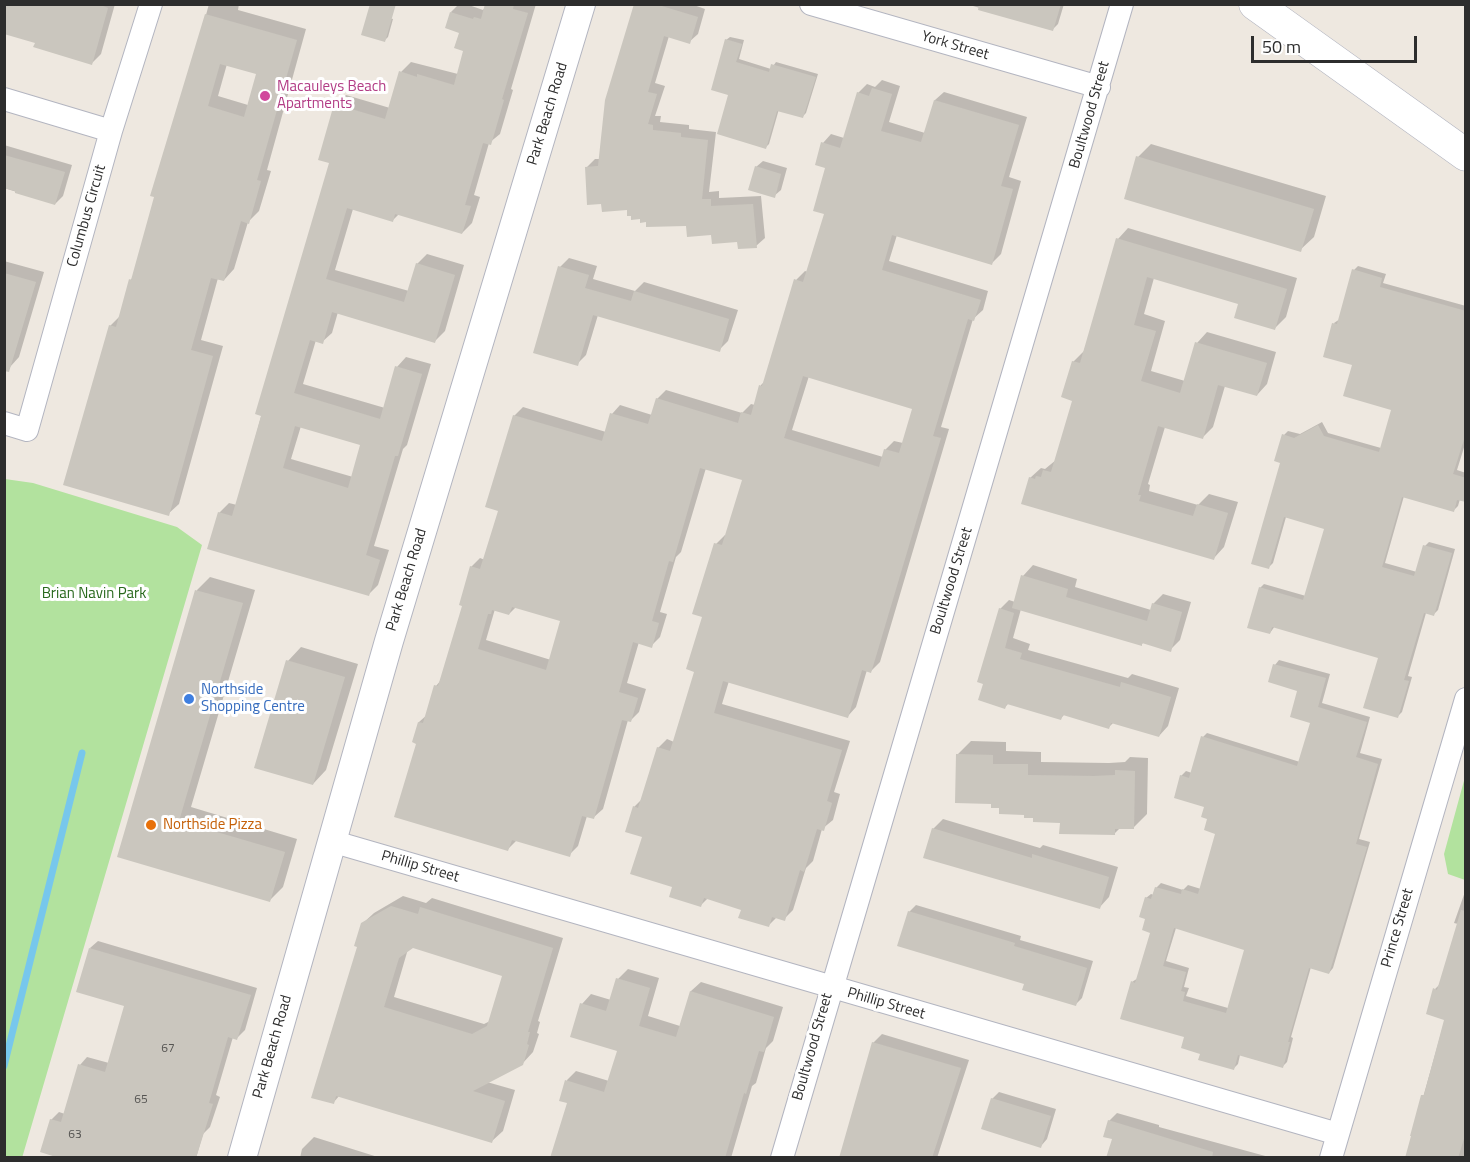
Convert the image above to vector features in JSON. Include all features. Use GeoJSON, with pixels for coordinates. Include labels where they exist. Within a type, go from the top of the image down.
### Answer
{"type":"FeatureCollection","features":[{"type":"Feature","properties":{"kind":"main road"},"geometry":{"type":"LineString","coordinates":[[1255,4],[1466,155]]}},
{"type":"Feature","properties":{"kind":"street","name":"Columbus Circuit"},"geometry":{"type":"LineString","coordinates":[[4,423],[27,430],[111,131],[151,4]]}},
{"type":"Feature","properties":{"kind":"street","name":"Park Beach Road"},"geometry":{"type":"LineString","coordinates":[[242,1158],[399,607],[581,4]]}},
{"type":"Feature","properties":{"kind":"street","name":"York Street"},"geometry":{"type":"LineString","coordinates":[[811,4],[1099,87]]}},
{"type":"Feature","properties":{"kind":"street","name":"Boultwood Street"},"geometry":{"type":"LineString","coordinates":[[782,1158],[830,988],[1122,4]]}},
{"type":"Feature","properties":{"kind":"street"},"geometry":{"type":"LineString","coordinates":[[4,99],[111,131]]}},
{"type":"Feature","properties":{"kind":"street","name":"Prince Street"},"geometry":{"type":"LineString","coordinates":[[1331,1158],[1466,699]]}},
{"type":"Feature","properties":{"kind":"street","name":"Phillip Street"},"geometry":{"type":"LineString","coordinates":[[331,841],[1338,1134]]}},
{"type":"Feature","properties":{"kind":"green space","name":"Brian Navin Park"},"geometry":{"type":"Polygon","coordinates":[[[5,479],[33,483],[177,527],[202,545],[22,1158],[4,1157],[5,479]]]}},
{"type":"Feature","properties":{"kind":"green space"},"geometry":{"type":"Polygon","coordinates":[[[1465,777],[1466,880],[1448,874],[1444,854],[1465,777]]]}},
{"type":"Feature","properties":{"kind":"building"},"geometry":{"type":"Polygon","coordinates":[[[4,4],[98,4],[108,8],[92,65],[33,47],[35,43],[4,34],[4,4]]]}},
{"type":"Feature","properties":{"kind":"building"},"geometry":{"type":"Polygon","coordinates":[[[370,4],[396,4],[385,42],[361,35],[370,4]]]}},
{"type":"Feature","properties":{"kind":"building"},"geometry":{"type":"Polygon","coordinates":[[[485,4],[514,4],[513,9],[528,13],[502,99],[504,100],[491,145],[483,143],[465,205],[471,206],[462,234],[395,214],[393,222],[347,208],[326,279],[404,302],[416,263],[455,275],[435,343],[332,312],[323,344],[310,340],[294,393],[380,419],[395,366],[422,374],[366,555],[380,560],[369,596],[207,549],[218,512],[232,516],[261,416],[255,414],[329,163],[318,160],[334,104],[385,119],[399,71],[454,85],[463,51],[454,48],[459,33],[445,28],[450,12],[481,19],[485,4]],[[295,426],[283,468],[348,488],[360,445],[295,426]]]}},
{"type":"Feature","properties":{"kind":"building"},"geometry":{"type":"Polygon","coordinates":[[[634,4],[655,4],[698,17],[690,44],[664,36],[648,92],[657,94],[648,124],[653,125],[653,130],[681,133],[681,137],[708,140],[702,199],[711,199],[711,206],[753,204],[757,248],[738,249],[737,242],[712,244],[711,235],[687,237],[686,226],[646,227],[646,222],[640,223],[640,219],[631,220],[631,216],[627,216],[627,210],[602,212],[601,204],[587,205],[585,167],[598,166],[605,100],[634,4]]]}},
{"type":"Feature","properties":{"kind":"building"},"geometry":{"type":"Polygon","coordinates":[[[979,4],[1061,4],[1053,31],[978,10],[979,4]]]}},
{"type":"Feature","properties":{"kind":"building"},"geometry":{"type":"Polygon","coordinates":[[[205,14],[297,40],[257,180],[261,181],[249,224],[241,221],[224,281],[211,278],[191,350],[213,356],[169,516],[63,485],[109,325],[116,327],[129,279],[131,280],[154,197],[150,196],[205,14]],[[220,64],[208,106],[244,117],[256,74],[220,64]]]}},
{"type":"Feature","properties":{"kind":"building"},"geometry":{"type":"Polygon","coordinates":[[[725,39],[742,44],[736,62],[769,72],[771,64],[816,77],[803,118],[777,111],[766,149],[717,134],[728,95],[711,90],[725,39]]]}},
{"type":"Feature","properties":{"kind":"building"},"geometry":{"type":"Polygon","coordinates":[[[872,88],[892,94],[881,131],[921,142],[934,100],[1019,125],[1001,186],[1013,189],[992,265],[892,235],[882,270],[981,300],[974,321],[968,319],[933,436],[941,438],[871,673],[862,670],[848,718],[723,681],[714,713],[842,750],[827,801],[832,803],[824,831],[817,829],[804,872],[800,870],[785,921],[772,917],[769,927],[738,918],[741,910],[704,898],[701,907],[669,897],[672,887],[630,874],[642,837],[625,832],[633,806],[638,808],[657,747],[670,751],[694,672],[686,669],[702,617],[692,614],[714,543],[722,545],[742,480],[700,468],[673,562],[669,561],[652,621],[659,623],[652,648],[633,642],[619,692],[638,698],[631,722],[622,720],[594,819],[582,816],[570,857],[512,840],[508,851],[394,817],[416,744],[412,742],[418,722],[423,723],[434,685],[438,686],[462,606],[459,605],[470,566],[480,569],[498,511],[485,507],[513,415],[602,441],[610,413],[648,424],[656,398],[738,423],[741,412],[751,415],[794,279],[803,282],[824,214],[813,211],[825,168],[815,165],[821,142],[840,148],[857,92],[869,96],[872,88]],[[803,376],[784,438],[879,467],[884,449],[899,453],[912,409],[803,376]],[[512,607],[509,615],[492,610],[491,614],[488,614],[478,649],[546,670],[560,621],[512,607]]]}},
{"type":"Feature","properties":{"kind":"building"},"geometry":{"type":"Polygon","coordinates":[[[4,155],[65,172],[55,205],[4,188],[4,155]]]}},
{"type":"Feature","properties":{"kind":"building"},"geometry":{"type":"Polygon","coordinates":[[[1136,156],[1314,209],[1301,252],[1124,199],[1136,156]]]}},
{"type":"Feature","properties":{"kind":"building"},"geometry":{"type":"Polygon","coordinates":[[[755,166],[781,174],[775,198],[748,190],[755,166]]]}},
{"type":"Feature","properties":{"kind":"building"},"geometry":{"type":"Polygon","coordinates":[[[1116,238],[1287,289],[1275,330],[1234,318],[1238,304],[1147,277],[1134,325],[1156,331],[1141,381],[1180,393],[1195,342],[1267,363],[1257,396],[1218,385],[1203,439],[1158,426],[1138,495],[1141,495],[1139,501],[1193,516],[1197,504],[1228,513],[1214,560],[1021,504],[1029,477],[1035,479],[1036,476],[1041,477],[1043,470],[1051,472],[1072,401],[1061,397],[1072,361],[1080,363],[1116,238]]]}},
{"type":"Feature","properties":{"kind":"building"},"geometry":{"type":"Polygon","coordinates":[[[558,266],[589,275],[585,288],[631,301],[634,291],[729,319],[720,352],[593,315],[578,366],[533,353],[558,266]]]}},
{"type":"Feature","properties":{"kind":"building"},"geometry":{"type":"Polygon","coordinates":[[[1352,269],[1382,278],[1380,287],[1466,311],[1466,433],[1453,474],[1466,478],[1466,502],[1457,500],[1454,512],[1402,497],[1382,567],[1414,576],[1423,545],[1452,553],[1434,616],[1424,613],[1404,680],[1409,681],[1398,718],[1363,708],[1378,658],[1272,627],[1270,634],[1247,628],[1259,587],[1303,600],[1324,529],[1284,517],[1269,569],[1251,564],[1280,463],[1274,461],[1282,434],[1294,438],[1318,425],[1324,436],[1379,452],[1391,410],[1343,396],[1352,365],[1323,357],[1332,323],[1337,324],[1352,269]]]}},
{"type":"Feature","properties":{"kind":"building"},"geometry":{"type":"Polygon","coordinates":[[[4,273],[36,282],[9,372],[4,371],[4,273]]]}},
{"type":"Feature","properties":{"kind":"building"},"geometry":{"type":"Polygon","coordinates":[[[1021,575],[1068,589],[1066,597],[1147,621],[1152,603],[1182,612],[1171,652],[1142,643],[1142,646],[1012,608],[1021,575]]]}},
{"type":"Feature","properties":{"kind":"building","name":"Northside Shopping Centre"},"geometry":{"type":"Polygon","coordinates":[[[195,590],[243,603],[179,821],[285,852],[270,902],[117,857],[195,590]]]}},
{"type":"Feature","properties":{"kind":"building"},"geometry":{"type":"Polygon","coordinates":[[[999,608],[1014,613],[1005,648],[1022,653],[1020,659],[1120,687],[1121,682],[1171,697],[1159,737],[1111,723],[1109,729],[1063,715],[1061,720],[1007,704],[1005,709],[978,700],[983,684],[977,682],[999,608]]]}},
{"type":"Feature","properties":{"kind":"building"},"geometry":{"type":"Polygon","coordinates":[[[286,660],[345,677],[313,785],[254,768],[286,660]]]}},
{"type":"Feature","properties":{"kind":"building"},"geometry":{"type":"Polygon","coordinates":[[[1273,664],[1326,678],[1318,707],[1367,722],[1356,757],[1378,764],[1356,844],[1367,847],[1329,974],[1309,968],[1283,1068],[1238,1055],[1234,1070],[1198,1060],[1200,1054],[1181,1048],[1184,1037],[1120,1019],[1131,981],[1135,983],[1150,933],[1142,930],[1145,919],[1139,917],[1145,897],[1151,899],[1155,887],[1181,894],[1182,889],[1198,894],[1215,834],[1204,830],[1207,819],[1201,817],[1204,807],[1174,798],[1180,775],[1189,778],[1201,736],[1297,766],[1310,723],[1290,717],[1297,691],[1268,682],[1273,664]],[[1174,928],[1163,966],[1186,972],[1181,991],[1185,992],[1183,1001],[1226,1013],[1244,950],[1174,928]]]}},
{"type":"Feature","properties":{"kind":"building"},"geometry":{"type":"Polygon","coordinates":[[[956,754],[993,755],[993,764],[1028,764],[1028,775],[1094,776],[1115,775],[1115,770],[1135,771],[1134,829],[1115,829],[1115,835],[1059,834],[1060,823],[1033,822],[1033,818],[1024,818],[1024,815],[999,814],[999,808],[991,808],[991,804],[955,803],[956,754]]]}},
{"type":"Feature","properties":{"kind":"building"},"geometry":{"type":"Polygon","coordinates":[[[932,828],[1032,858],[1032,854],[1109,877],[1100,909],[923,858],[932,828]]]}},
{"type":"Feature","properties":{"kind":"building"},"geometry":{"type":"Polygon","coordinates":[[[391,906],[418,914],[420,907],[553,948],[528,1032],[530,1032],[527,1044],[529,1045],[523,1065],[473,1091],[505,1101],[492,1143],[336,1096],[334,1104],[311,1098],[357,947],[354,946],[361,923],[391,906]],[[413,948],[399,958],[384,1007],[472,1034],[487,1026],[502,976],[413,948]]]}},
{"type":"Feature","properties":{"kind":"building"},"geometry":{"type":"Polygon","coordinates":[[[1461,910],[1466,911],[1466,1132],[1458,1158],[1405,1158],[1444,1020],[1426,1014],[1433,988],[1437,990],[1461,910]]]}},
{"type":"Feature","properties":{"kind":"building"},"geometry":{"type":"Polygon","coordinates":[[[908,911],[1015,943],[1014,946],[1087,968],[1076,1006],[1022,990],[1024,984],[897,946],[908,911]]]}},
{"type":"Feature","properties":{"kind":"building"},"geometry":{"type":"Polygon","coordinates":[[[89,948],[251,995],[237,1040],[228,1037],[209,1103],[213,1104],[196,1158],[59,1158],[40,1152],[50,1119],[61,1122],[78,1064],[105,1072],[124,1006],[76,992],[89,948]]]}},
{"type":"Feature","properties":{"kind":"building"},"geometry":{"type":"Polygon","coordinates":[[[616,978],[650,988],[639,1026],[676,1037],[690,991],[774,1017],[764,1052],[759,1051],[746,1094],[744,1093],[725,1158],[550,1158],[567,1103],[559,1101],[565,1080],[604,1092],[617,1051],[570,1037],[580,1003],[606,1011],[616,978]]]}},
{"type":"Feature","properties":{"kind":"building"},"geometry":{"type":"Polygon","coordinates":[[[872,1042],[961,1068],[932,1158],[839,1158],[872,1042]]]}},
{"type":"Feature","properties":{"kind":"building"},"geometry":{"type":"Polygon","coordinates":[[[991,1098],[1051,1116],[1041,1148],[981,1129],[991,1098]]]}},
{"type":"Feature","properties":{"kind":"building"},"geometry":{"type":"Polygon","coordinates":[[[1108,1120],[1213,1152],[1212,1158],[1106,1158],[1112,1139],[1103,1137],[1108,1120]]]}},
{"type":"Feature","properties":{"kind":"waterway"},"geometry":{"type":"LineString","coordinates":[[4,1066],[82,753]]}},
{"type":"Feature","properties":{"kind":"place","name":"Macauleys Beach Apartments"},"geometry":{"type":"Point","coordinates":[265,96]}},
{"type":"Feature","properties":{"kind":"place","name":"Northside Shopping Centre"},"geometry":{"type":"Point","coordinates":[189,699]}},
{"type":"Feature","properties":{"kind":"place","name":"Northside Pizza"},"geometry":{"type":"Point","coordinates":[151,825]}}]}
